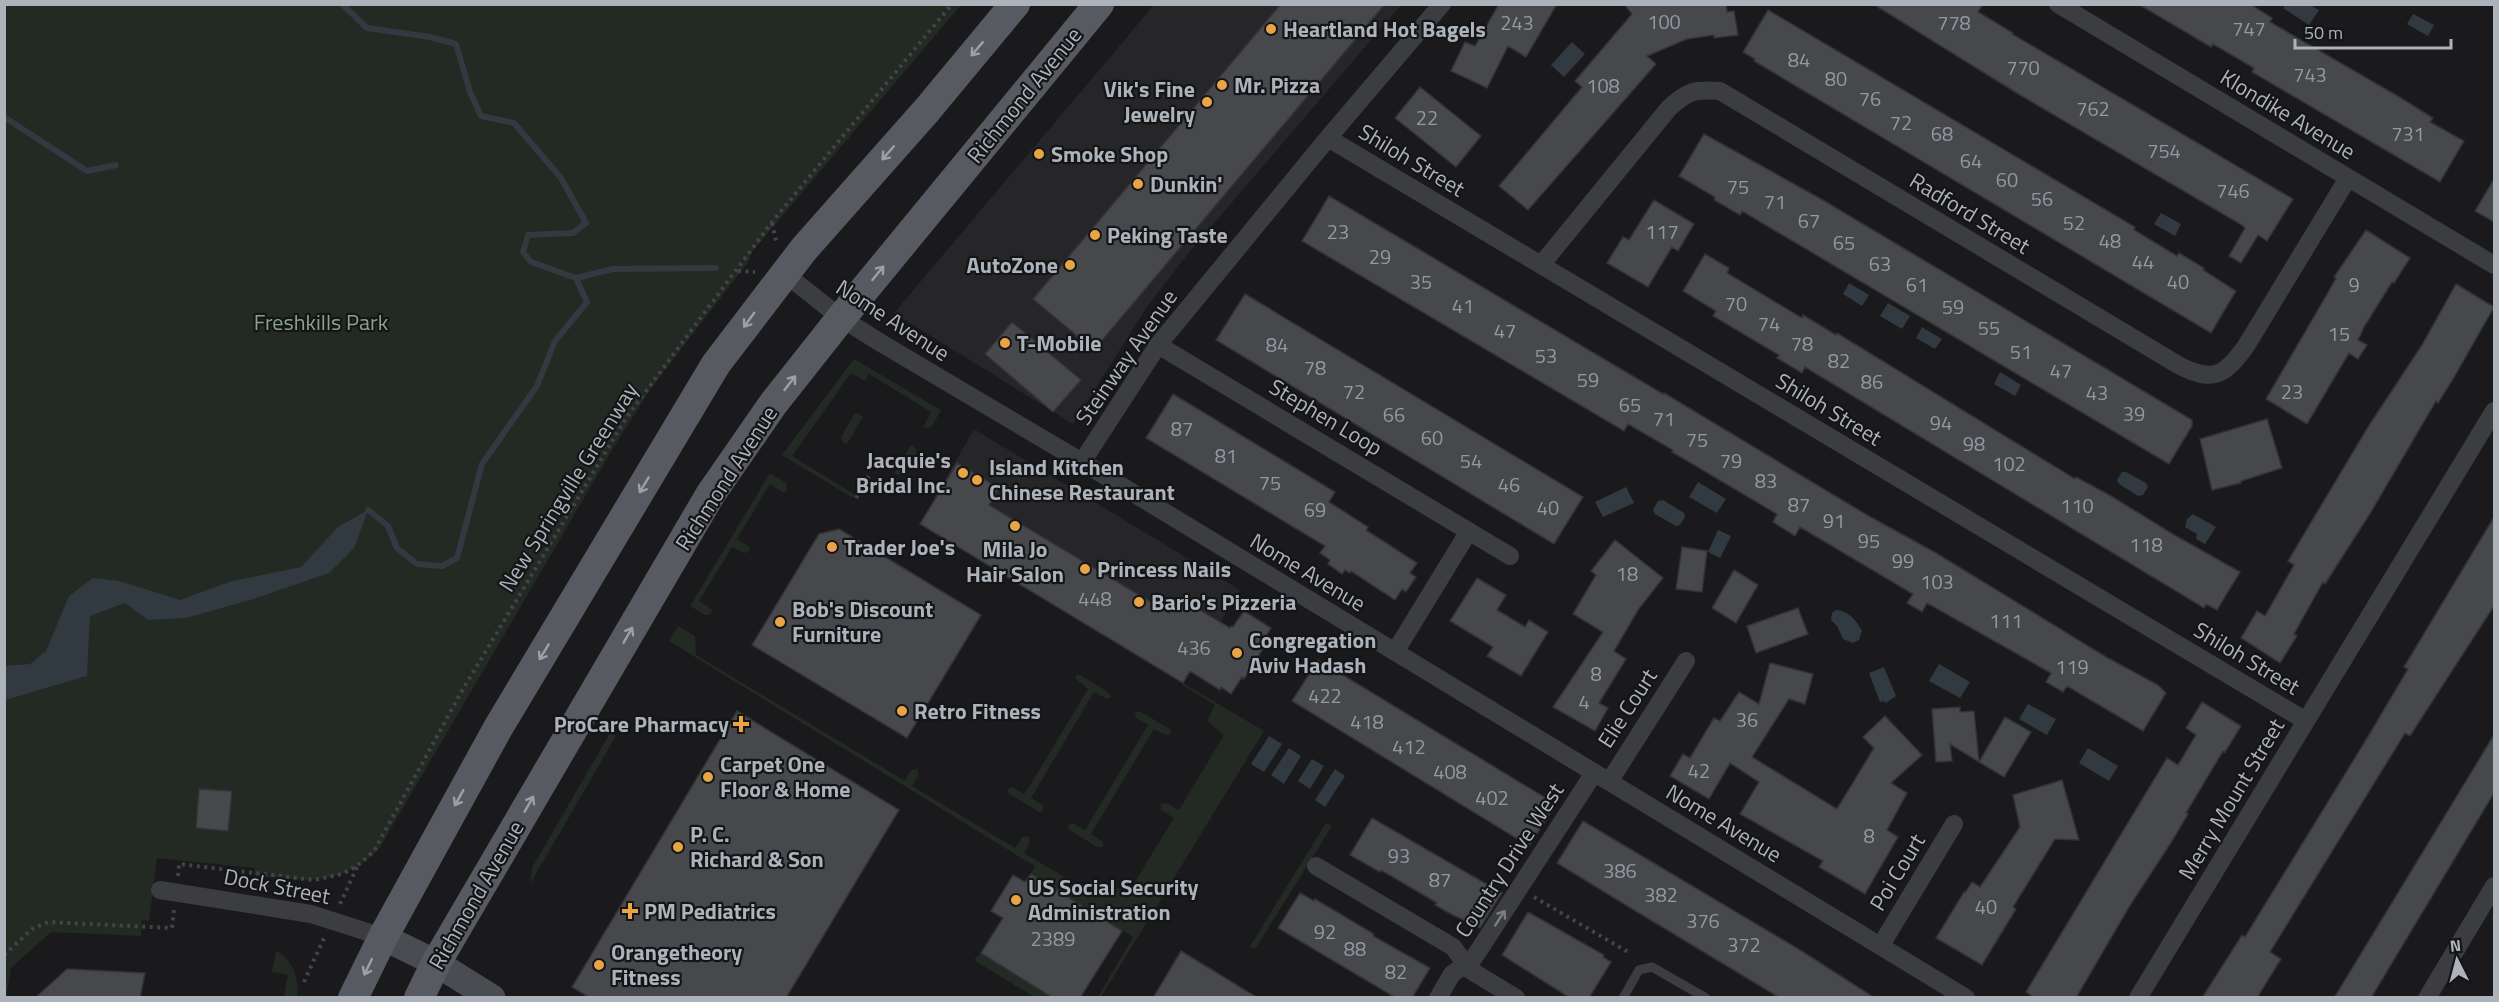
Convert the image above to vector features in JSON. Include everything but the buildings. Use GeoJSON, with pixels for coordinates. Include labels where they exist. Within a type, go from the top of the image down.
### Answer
{"type":"FeatureCollection","features":[{"type":"Feature","properties":{"kind":"main road"},"geometry":{"type":"LineString","coordinates":[[353,998],[383,937],[498,728],[716,364],[784,273],[1015,4]]}},
{"type":"Feature","properties":{"kind":"main road","name":"Richmond Avenue"},"geometry":{"type":"LineString","coordinates":[[419,998],[436,963],[710,495],[773,404],[841,318],[1099,4]]}},
{"type":"Feature","properties":{"kind":"street","name":"Steinway Avenue"},"geometry":{"type":"LineString","coordinates":[[1082,462],[1158,345],[1328,138],[1442,4]]}},
{"type":"Feature","properties":{"kind":"street","name":"Klondike Avenue"},"geometry":{"type":"LineString","coordinates":[[2058,4],[2494,265]]}},
{"type":"Feature","properties":{"kind":"street","name":"Radford Street"},"geometry":{"type":"LineString","coordinates":[[1541,265],[1669,108],[1685,93],[1701,89],[1720,90],[2180,366],[2197,375],[2217,375],[2232,365],[2246,346],[2348,178]]}},
{"type":"Feature","properties":{"kind":"street","name":"Shiloh Street"},"geometry":{"type":"LineString","coordinates":[[1328,138],[2306,721]]}},
{"type":"Feature","properties":{"kind":"street","name":"Nome Avenue"},"geometry":{"type":"LineString","coordinates":[[784,273],[841,318],[1966,998]]}},
{"type":"Feature","properties":{"kind":"street","name":"Stephen Loop"},"geometry":{"type":"LineString","coordinates":[[1158,345],[1510,556]]}},
{"type":"Feature","properties":{"kind":"street","name":"Merry Mount Street"},"geometry":{"type":"LineString","coordinates":[[2138,998],[2494,411]]}},
{"type":"Feature","properties":{"kind":"street"},"geometry":{"type":"LineString","coordinates":[[1395,652],[1469,531]]}},
{"type":"Feature","properties":{"kind":"street","name":"Elie Court"},"geometry":{"type":"LineString","coordinates":[[1602,777],[1686,661]]}},
{"type":"Feature","properties":{"kind":"street","name":"Country Drive West"},"geometry":{"type":"LineString","coordinates":[[1438,998],[1452,974],[1466,965],[1479,950],[1602,777]]}},
{"type":"Feature","properties":{"kind":"street","name":"Poi Court"},"geometry":{"type":"LineString","coordinates":[[1881,945],[1954,824]]}},
{"type":"Feature","properties":{"kind":"street"},"geometry":{"type":"LineString","coordinates":[[1316,866],[1453,947],[1476,974],[1516,998]]}},
{"type":"Feature","properties":{"kind":"street"},"geometry":{"type":"LineString","coordinates":[[2427,998],[2494,886]]}},
{"type":"Feature","properties":{"kind":"street","name":"Dock Street"},"geometry":{"type":"LineString","coordinates":[[160,890],[311,914],[383,937]]}},
{"type":"Feature","properties":{"kind":"street"},"geometry":{"type":"LineString","coordinates":[[383,937],[436,963],[492,998]]}},
{"type":"Feature","properties":{"kind":"lane"},"geometry":{"type":"LineString","coordinates":[[1623,998],[1639,970],[1652,967],[1706,998]]}},
{"type":"Feature","properties":{"kind":"path","name":"New Springville Greenway"},"geometry":{"type":"LineString","coordinates":[[179,864],[314,880],[342,874],[357,866],[374,851],[387,832],[463,689],[626,418],[772,222],[952,4]]}},
{"type":"Feature","properties":{"kind":"path"},"geometry":{"type":"LineString","coordinates":[[855,498],[871,472]]}},
{"type":"Feature","properties":{"kind":"path"},"geometry":{"type":"LineString","coordinates":[[304,982],[357,866]]}},
{"type":"Feature","properties":{"kind":"path"},"geometry":{"type":"LineString","coordinates":[[1531,895],[1628,952]]}},
{"type":"Feature","properties":{"kind":"path"},"geometry":{"type":"LineString","coordinates":[[4,955],[32,929],[48,922],[172,928]]}},
{"type":"Feature","properties":{"kind":"shaded area"},"geometry":{"type":"Polygon","coordinates":[[[1154,5],[1401,5],[1187,255],[1147,307],[1073,424],[894,313],[1154,5]]]}},
{"type":"Feature","properties":{"kind":"shaded area"},"geometry":{"type":"Polygon","coordinates":[[[2285,5],[2310,5],[2319,10],[2309,25],[2283,8],[2285,5]]]}},
{"type":"Feature","properties":{"kind":"shaded area"},"geometry":{"type":"Polygon","coordinates":[[[2413,14],[2434,25],[2428,36],[2407,24],[2413,14]]]}},
{"type":"Feature","properties":{"kind":"shaded area"},"geometry":{"type":"Polygon","coordinates":[[[1572,42],[1585,54],[1564,77],[1551,65],[1572,42]]]}},
{"type":"Feature","properties":{"kind":"shaded area"},"geometry":{"type":"Polygon","coordinates":[[[2161,213],[2181,224],[2175,236],[2154,224],[2161,213]]]}},
{"type":"Feature","properties":{"kind":"shaded area"},"geometry":{"type":"Polygon","coordinates":[[[1849,283],[1869,295],[1862,306],[1843,294],[1849,283]]]}},
{"type":"Feature","properties":{"kind":"shaded area"},"geometry":{"type":"Polygon","coordinates":[[[1888,303],[1910,316],[1902,329],[1880,316],[1888,303]]]}},
{"type":"Feature","properties":{"kind":"shaded area"},"geometry":{"type":"Polygon","coordinates":[[[1922,327],[1942,339],[1935,349],[1916,338],[1922,327]]]}},
{"type":"Feature","properties":{"kind":"shaded area"},"geometry":{"type":"Polygon","coordinates":[[[2000,372],[2021,385],[2015,396],[1994,384],[2000,372]]]}},
{"type":"Feature","properties":{"kind":"shaded area"},"geometry":{"type":"Polygon","coordinates":[[[974,429],[1240,590],[1183,683],[920,524],[974,429]]]}},
{"type":"Feature","properties":{"kind":"shaded area"},"geometry":{"type":"Polygon","coordinates":[[[2122,472],[2146,483],[2148,487],[2143,495],[2138,496],[2119,484],[2117,480],[2122,472]]]}},
{"type":"Feature","properties":{"kind":"shaded area"},"geometry":{"type":"Polygon","coordinates":[[[1698,482],[1726,499],[1717,513],[1689,497],[1698,482]]]}},
{"type":"Feature","properties":{"kind":"shaded area"},"geometry":{"type":"Polygon","coordinates":[[[1626,487],[1634,503],[1603,517],[1595,502],[1626,487]]]}},
{"type":"Feature","properties":{"kind":"shaded area"},"geometry":{"type":"Polygon","coordinates":[[[1663,500],[1684,513],[1685,517],[1680,525],[1676,526],[1655,514],[1653,510],[1658,501],[1663,500]]]}},
{"type":"Feature","properties":{"kind":"shaded area"},"geometry":{"type":"Polygon","coordinates":[[[368,510],[354,548],[329,573],[250,600],[186,618],[148,620],[125,603],[90,616],[87,676],[5,700],[5,666],[30,664],[46,651],[69,596],[93,578],[119,581],[180,600],[232,581],[301,567],[338,527],[368,510]]]}},
{"type":"Feature","properties":{"kind":"shaded area"},"geometry":{"type":"Polygon","coordinates":[[[2193,514],[2216,527],[2205,544],[2196,539],[2197,534],[2185,527],[2187,519],[2193,514]]]}},
{"type":"Feature","properties":{"kind":"shaded area"},"geometry":{"type":"Polygon","coordinates":[[[1718,530],[1731,536],[1720,558],[1708,552],[1718,530]]]}},
{"type":"Feature","properties":{"kind":"shaded area"},"geometry":{"type":"Polygon","coordinates":[[[1836,610],[1848,614],[1858,624],[1862,631],[1859,640],[1853,643],[1843,639],[1837,626],[1831,620],[1832,613],[1836,610]]]}},
{"type":"Feature","properties":{"kind":"shaded area"},"geometry":{"type":"Polygon","coordinates":[[[1939,664],[1970,682],[1960,698],[1929,681],[1939,664]]]}},
{"type":"Feature","properties":{"kind":"shaded area"},"geometry":{"type":"Polygon","coordinates":[[[1884,667],[1896,696],[1886,703],[1880,702],[1869,673],[1884,667]]]}},
{"type":"Feature","properties":{"kind":"shaded area"},"geometry":{"type":"Polygon","coordinates":[[[2028,704],[2056,719],[2047,735],[2019,719],[2028,704]]]}},
{"type":"Feature","properties":{"kind":"shaded area"},"geometry":{"type":"Polygon","coordinates":[[[1269,736],[1282,744],[1264,772],[1251,764],[1269,736]]]}},
{"type":"Feature","properties":{"kind":"shaded area"},"geometry":{"type":"Polygon","coordinates":[[[1289,748],[1301,756],[1284,784],[1271,775],[1289,748]]]}},
{"type":"Feature","properties":{"kind":"shaded area"},"geometry":{"type":"Polygon","coordinates":[[[2088,748],[2118,766],[2109,781],[2079,763],[2088,748]]]}},
{"type":"Feature","properties":{"kind":"shaded area"},"geometry":{"type":"Polygon","coordinates":[[[1312,759],[1324,766],[1310,789],[1298,781],[1312,759]]]}},
{"type":"Feature","properties":{"kind":"shaded area"},"geometry":{"type":"Polygon","coordinates":[[[1335,769],[1345,776],[1325,807],[1315,800],[1335,769]]]}},
{"type":"Feature","properties":{"kind":"green space","name":"Freshkills Park"},"geometry":{"type":"Polygon","coordinates":[[[4,5],[961,5],[751,253],[749,261],[652,387],[615,445],[379,849],[350,870],[335,876],[305,880],[254,875],[255,868],[157,858],[149,921],[142,920],[141,936],[51,932],[11,968],[6,998],[4,5]]]}},
{"type":"Feature","properties":{"kind":"green space"},"geometry":{"type":"Polygon","coordinates":[[[854,359],[941,410],[931,428],[923,427],[931,412],[869,374],[865,381],[851,373],[792,456],[854,494],[853,498],[782,455],[854,359]]]}},
{"type":"Feature","properties":{"kind":"green space"},"geometry":{"type":"Polygon","coordinates":[[[858,413],[863,417],[847,444],[843,443],[841,437],[854,415],[858,413]]]}},
{"type":"Feature","properties":{"kind":"green space"},"geometry":{"type":"Polygon","coordinates":[[[911,445],[916,449],[916,453],[903,475],[894,474],[911,445]]]}},
{"type":"Feature","properties":{"kind":"green space"},"geometry":{"type":"Polygon","coordinates":[[[770,473],[786,483],[787,490],[784,493],[770,484],[737,539],[749,547],[749,552],[744,553],[732,547],[699,601],[713,610],[709,615],[705,615],[690,606],[770,473]]]}},
{"type":"Feature","properties":{"kind":"green space"},"geometry":{"type":"Polygon","coordinates":[[[678,626],[695,636],[696,655],[905,781],[911,770],[917,769],[919,774],[912,786],[1015,848],[1022,837],[1028,836],[1030,841],[1024,853],[1098,897],[1110,884],[1128,893],[1174,818],[1161,810],[1161,804],[1166,803],[1179,810],[1224,735],[1207,721],[1215,705],[1182,685],[1183,683],[1264,731],[1101,997],[1098,997],[1133,937],[1031,874],[1035,866],[669,641],[678,626]]]}},
{"type":"Feature","properties":{"kind":"green space"},"geometry":{"type":"Polygon","coordinates":[[[1076,675],[1080,675],[1108,692],[1111,697],[1107,699],[1094,692],[1031,798],[1043,805],[1043,811],[1039,812],[1008,793],[1007,789],[1012,787],[1024,794],[1029,787],[1088,689],[1075,678],[1076,675]]]}},
{"type":"Feature","properties":{"kind":"green space"},"geometry":{"type":"Polygon","coordinates":[[[1135,712],[1141,712],[1170,729],[1171,734],[1166,735],[1154,729],[1091,834],[1103,842],[1103,847],[1097,847],[1068,829],[1067,826],[1072,823],[1085,830],[1148,725],[1136,718],[1135,712]]]}},
{"type":"Feature","properties":{"kind":"green space"},"geometry":{"type":"Polygon","coordinates":[[[610,733],[616,736],[530,884],[532,868],[610,733]]]}},
{"type":"Feature","properties":{"kind":"green space"},"geometry":{"type":"Polygon","coordinates":[[[1326,823],[1332,826],[1255,949],[1250,946],[1326,823]]]}},
{"type":"Feature","properties":{"kind":"green space"},"geometry":{"type":"Polygon","coordinates":[[[276,951],[286,958],[294,970],[297,997],[284,997],[288,975],[272,972],[276,951]]]}},
{"type":"Feature","properties":{"kind":"green space"},"geometry":{"type":"Polygon","coordinates":[[[981,953],[1053,997],[1034,997],[974,960],[981,953]]]}},
{"type":"Feature","properties":{"kind":"waterway"},"geometry":{"type":"LineString","coordinates":[[342,4],[367,28],[430,37],[456,44],[470,92],[481,116],[514,123],[561,178],[586,223],[573,233],[528,235],[523,252],[531,262],[576,278]]}},
{"type":"Feature","properties":{"kind":"waterway"},"geometry":{"type":"LineString","coordinates":[[4,117],[87,171],[116,165]]}},
{"type":"Feature","properties":{"kind":"waterway"},"geometry":{"type":"LineString","coordinates":[[368,510],[388,526],[397,548],[417,564],[442,566],[457,558],[482,464],[537,386],[555,341],[587,302],[576,278],[613,269],[716,268]]}},
{"type":"Feature","properties":{"kind":"place","name":"Heartland Hot Bagels"},"geometry":{"type":"Point","coordinates":[1271,29]}},
{"type":"Feature","properties":{"kind":"place","name":"Mr. Pizza"},"geometry":{"type":"Point","coordinates":[1222,85]}},
{"type":"Feature","properties":{"kind":"place","name":"Vik's Fine Jewelry"},"geometry":{"type":"Point","coordinates":[1207,102]}},
{"type":"Feature","properties":{"kind":"place","name":"Smoke Shop"},"geometry":{"type":"Point","coordinates":[1039,154]}},
{"type":"Feature","properties":{"kind":"place","name":"Dunkin'"},"geometry":{"type":"Point","coordinates":[1138,184]}},
{"type":"Feature","properties":{"kind":"place","name":"Peking Taste"},"geometry":{"type":"Point","coordinates":[1095,235]}},
{"type":"Feature","properties":{"kind":"place","name":"AutoZone"},"geometry":{"type":"Point","coordinates":[1070,265]}},
{"type":"Feature","properties":{"kind":"place","name":"T-Mobile"},"geometry":{"type":"Point","coordinates":[1005,343]}},
{"type":"Feature","properties":{"kind":"place","name":"Jacquie's Bridal Inc."},"geometry":{"type":"Point","coordinates":[963,473]}},
{"type":"Feature","properties":{"kind":"place","name":"Island Kitchen Chinese Restaurant"},"geometry":{"type":"Point","coordinates":[977,480]}},
{"type":"Feature","properties":{"kind":"place","name":"Mila Jo Hair Salon"},"geometry":{"type":"Point","coordinates":[1015,526]}},
{"type":"Feature","properties":{"kind":"place","name":"Trader Joe's"},"geometry":{"type":"Point","coordinates":[832,547]}},
{"type":"Feature","properties":{"kind":"place","name":"Princess Nails"},"geometry":{"type":"Point","coordinates":[1085,569]}},
{"type":"Feature","properties":{"kind":"place","name":"Bario's Pizzeria"},"geometry":{"type":"Point","coordinates":[1139,602]}},
{"type":"Feature","properties":{"kind":"place","name":"Bob's Discount Furniture"},"geometry":{"type":"Point","coordinates":[780,622]}},
{"type":"Feature","properties":{"kind":"place","name":"Congregation Aviv Hadash"},"geometry":{"type":"Point","coordinates":[1237,653]}},
{"type":"Feature","properties":{"kind":"place","name":"Retro Fitness"},"geometry":{"type":"Point","coordinates":[902,711]}},
{"type":"Feature","properties":{"kind":"place","name":"ProCare Pharmacy"},"geometry":{"type":"Point","coordinates":[741,724]}},
{"type":"Feature","properties":{"kind":"place","name":"Carpet One Floor & Home"},"geometry":{"type":"Point","coordinates":[708,777]}},
{"type":"Feature","properties":{"kind":"place","name":"P. C. Richard & Son"},"geometry":{"type":"Point","coordinates":[678,847]}},
{"type":"Feature","properties":{"kind":"place","name":"US Social Security Administration"},"geometry":{"type":"Point","coordinates":[1016,900]}},
{"type":"Feature","properties":{"kind":"place","name":"PM Pediatrics"},"geometry":{"type":"Point","coordinates":[630,911]}},
{"type":"Feature","properties":{"kind":"place","name":"Orangetheory Fitness"},"geometry":{"type":"Point","coordinates":[599,965]}}]}
